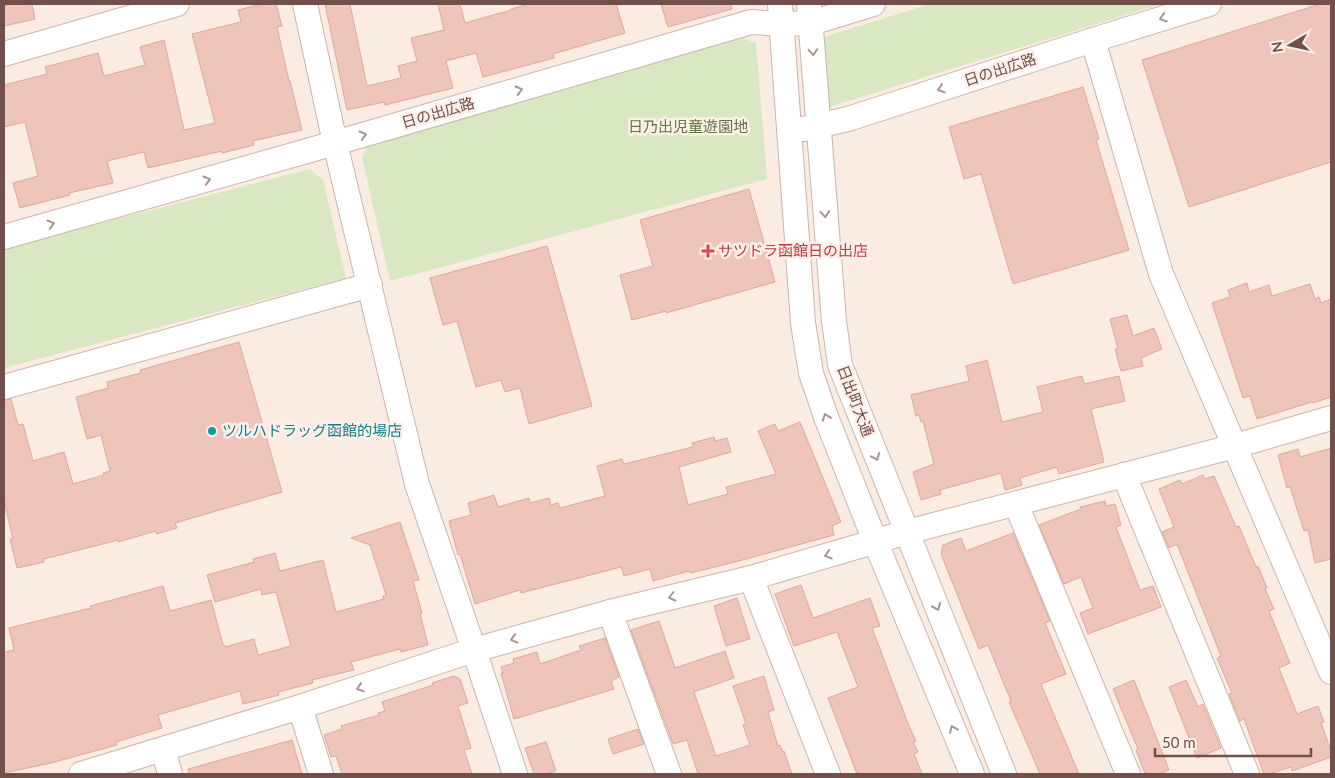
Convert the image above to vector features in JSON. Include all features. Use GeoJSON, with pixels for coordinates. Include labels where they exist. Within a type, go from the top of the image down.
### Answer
{"type":"FeatureCollection","features":[{"type":"Feature","properties":{"kind":"street"},"geometry":{"type":"LineString","coordinates":[[4,54],[177,4]]}},
{"type":"Feature","properties":{"kind":"street"},"geometry":{"type":"LineString","coordinates":[[304,4],[417,484],[515,774]]}},
{"type":"Feature","properties":{"kind":"street","name":"日の出広路"},"geometry":{"type":"LineString","coordinates":[[4,237],[751,22],[781,14],[810,13],[873,4]]}},
{"type":"Feature","properties":{"kind":"street","name":"日の出広路"},"geometry":{"type":"LineString","coordinates":[[789,132],[848,119],[1209,4]]}},
{"type":"Feature","properties":{"kind":"street","name":"日出町大通"},"geometry":{"type":"LineString","coordinates":[[810,13],[834,321],[840,366],[1004,774]]}},
{"type":"Feature","properties":{"kind":"street","name":"日出町大通"},"geometry":{"type":"LineString","coordinates":[[781,14],[803,323],[811,373],[826,417],[875,541],[972,774]]}},
{"type":"Feature","properties":{"kind":"street"},"geometry":{"type":"LineString","coordinates":[[1093,40],[1161,274],[1331,672]]}},
{"type":"Feature","properties":{"kind":"street"},"geometry":{"type":"LineString","coordinates":[[4,387],[370,285]]}},
{"type":"Feature","properties":{"kind":"street"},"geometry":{"type":"LineString","coordinates":[[81,774],[300,707],[474,650],[610,612],[751,578],[907,532],[1235,446],[1331,418]]}},
{"type":"Feature","properties":{"kind":"street"},"geometry":{"type":"LineString","coordinates":[[1124,475],[1247,774]]}},
{"type":"Feature","properties":{"kind":"street"},"geometry":{"type":"LineString","coordinates":[[1016,504],[1128,774]]}},
{"type":"Feature","properties":{"kind":"street"},"geometry":{"type":"LineString","coordinates":[[751,578],[828,774]]}},
{"type":"Feature","properties":{"kind":"street"},"geometry":{"type":"LineString","coordinates":[[610,612],[669,774]]}},
{"type":"Feature","properties":{"kind":"street"},"geometry":{"type":"LineString","coordinates":[[300,707],[321,774]]}},
{"type":"Feature","properties":{"kind":"street"},"geometry":{"type":"LineString","coordinates":[[163,749],[170,774]]}},
{"type":"Feature","properties":{"kind":"green space"},"geometry":{"type":"Polygon","coordinates":[[[930,4],[1161,4],[829,107],[824,37],[930,4]]]}},
{"type":"Feature","properties":{"kind":"green space","name":"日乃出児童遊園地"},"geometry":{"type":"Polygon","coordinates":[[[743,38],[756,43],[767,179],[390,281],[362,157],[369,143],[743,38]]]}},
{"type":"Feature","properties":{"kind":"green space"},"geometry":{"type":"Polygon","coordinates":[[[310,169],[323,180],[346,278],[4,368],[4,248],[310,169]]]}},
{"type":"Feature","properties":{"kind":"building"},"geometry":{"type":"Polygon","coordinates":[[[4,4],[32,4],[35,19],[4,26],[4,4]]]}},
{"type":"Feature","properties":{"kind":"building"},"geometry":{"type":"Polygon","coordinates":[[[262,4],[276,4],[282,26],[277,27],[302,130],[253,141],[254,145],[222,153],[222,151],[148,168],[144,152],[107,161],[113,183],[69,193],[70,195],[20,208],[13,183],[38,176],[25,122],[4,127],[4,85],[47,74],[45,67],[98,53],[104,76],[145,65],[140,47],[164,40],[184,130],[215,123],[192,34],[241,22],[238,10],[262,4]]]}},
{"type":"Feature","properties":{"kind":"building"},"geometry":{"type":"Polygon","coordinates":[[[325,4],[350,4],[367,86],[401,78],[398,66],[417,61],[411,38],[444,30],[438,4],[460,4],[465,23],[529,4],[616,4],[625,33],[553,54],[554,58],[483,77],[476,53],[446,61],[453,88],[385,105],[384,102],[347,110],[325,4]]]}},
{"type":"Feature","properties":{"kind":"building"},"geometry":{"type":"Polygon","coordinates":[[[661,4],[731,4],[732,9],[668,27],[661,4]]]}},
{"type":"Feature","properties":{"kind":"building"},"geometry":{"type":"Polygon","coordinates":[[[1320,4],[1331,4],[1331,162],[1189,207],[1142,60],[1320,4]]]}},
{"type":"Feature","properties":{"kind":"building"},"geometry":{"type":"Polygon","coordinates":[[[1083,87],[1099,139],[1096,140],[1129,250],[1013,284],[981,174],[964,179],[949,127],[1083,87]]]}},
{"type":"Feature","properties":{"kind":"building","name":"サツドラ函館日の出店"},"geometry":{"type":"Polygon","coordinates":[[[749,189],[775,282],[666,313],[666,311],[632,320],[620,275],[653,266],[640,220],[749,189]]]}},
{"type":"Feature","properties":{"kind":"building"},"geometry":{"type":"Polygon","coordinates":[[[547,246],[592,406],[529,424],[520,388],[505,392],[501,380],[476,387],[457,321],[443,325],[430,278],[547,246]]]}},
{"type":"Feature","properties":{"kind":"building"},"geometry":{"type":"Polygon","coordinates":[[[1247,283],[1249,292],[1269,285],[1272,296],[1310,284],[1315,299],[1319,297],[1321,303],[1331,299],[1331,397],[1257,419],[1250,396],[1243,398],[1212,303],[1230,297],[1228,290],[1247,283]]]}},
{"type":"Feature","properties":{"kind":"building"},"geometry":{"type":"Polygon","coordinates":[[[1127,315],[1133,336],[1154,328],[1162,349],[1141,358],[1143,366],[1121,371],[1115,349],[1118,349],[1110,319],[1127,315]]]}},
{"type":"Feature","properties":{"kind":"building"},"geometry":{"type":"Polygon","coordinates":[[[239,342],[282,492],[175,523],[177,528],[156,534],[156,531],[118,542],[118,540],[17,568],[10,539],[13,539],[4,501],[4,400],[11,399],[18,425],[23,424],[33,461],[64,452],[73,484],[104,475],[103,473],[110,471],[101,435],[87,439],[76,397],[108,388],[107,382],[141,373],[140,370],[239,342]]]}},
{"type":"Feature","properties":{"kind":"building"},"geometry":{"type":"Polygon","coordinates":[[[987,360],[1002,422],[1043,412],[1037,387],[1082,376],[1084,384],[1119,376],[1125,401],[1091,409],[1104,462],[1059,474],[1057,467],[1020,478],[1022,485],[1005,490],[1001,473],[940,490],[941,494],[921,500],[913,472],[934,464],[923,421],[921,422],[919,415],[916,416],[911,395],[969,381],[966,366],[987,360]]]}},
{"type":"Feature","properties":{"kind":"building"},"geometry":{"type":"Polygon","coordinates":[[[800,422],[841,522],[832,526],[834,535],[735,562],[690,573],[689,571],[653,581],[650,569],[624,576],[621,567],[521,593],[520,590],[475,604],[460,554],[458,555],[449,521],[471,515],[468,503],[494,495],[498,507],[529,498],[530,503],[549,498],[551,505],[558,503],[560,508],[605,496],[597,466],[622,459],[624,464],[693,447],[692,443],[714,437],[715,441],[727,438],[731,452],[679,467],[688,505],[728,494],[726,487],[776,474],[758,431],[775,424],[778,431],[800,422]]]}},
{"type":"Feature","properties":{"kind":"building"},"geometry":{"type":"Polygon","coordinates":[[[1331,448],[1331,559],[1315,563],[1308,530],[1304,531],[1290,487],[1287,488],[1278,455],[1298,449],[1300,457],[1331,448]]]}},
{"type":"Feature","properties":{"kind":"building"},"geometry":{"type":"Polygon","coordinates":[[[1203,475],[1205,479],[1214,476],[1236,527],[1239,526],[1267,588],[1265,589],[1274,609],[1269,611],[1290,663],[1279,668],[1297,714],[1318,706],[1324,722],[1321,723],[1331,751],[1331,757],[1292,771],[1291,767],[1264,774],[1244,719],[1240,721],[1229,694],[1232,693],[1217,658],[1221,656],[1177,544],[1169,548],[1162,532],[1174,527],[1159,489],[1180,480],[1182,484],[1203,475]]]}},
{"type":"Feature","properties":{"kind":"building"},"geometry":{"type":"Polygon","coordinates":[[[1105,501],[1106,506],[1115,504],[1121,525],[1116,527],[1140,590],[1153,586],[1161,607],[1088,634],[1080,613],[1093,608],[1081,577],[1064,584],[1039,525],[1081,509],[1080,507],[1105,501]]]}},
{"type":"Feature","properties":{"kind":"building"},"geometry":{"type":"Polygon","coordinates":[[[400,522],[419,580],[413,581],[428,645],[401,652],[400,649],[351,662],[354,670],[312,680],[313,683],[278,692],[279,695],[243,704],[240,691],[158,715],[162,728],[116,742],[117,745],[51,763],[4,773],[4,652],[14,650],[9,628],[91,608],[90,606],[163,586],[170,611],[211,600],[223,645],[225,647],[254,639],[258,655],[291,646],[276,592],[262,595],[261,589],[215,602],[207,575],[254,562],[253,559],[275,553],[280,571],[323,560],[336,612],[384,599],[383,596],[386,595],[370,545],[351,538],[400,522]]]}},
{"type":"Feature","properties":{"kind":"building"},"geometry":{"type":"Polygon","coordinates":[[[1013,533],[1050,621],[1045,623],[1066,674],[1041,684],[1079,774],[1040,774],[1009,702],[1011,701],[988,645],[979,649],[941,554],[943,545],[961,538],[966,551],[1013,533]]]}},
{"type":"Feature","properties":{"kind":"building"},"geometry":{"type":"Polygon","coordinates":[[[801,585],[813,618],[870,598],[880,626],[872,628],[916,741],[913,742],[918,752],[914,754],[922,774],[857,774],[828,698],[858,687],[837,632],[794,646],[775,594],[801,585]]]}},
{"type":"Feature","properties":{"kind":"building"},"geometry":{"type":"Polygon","coordinates":[[[737,598],[750,639],[726,646],[714,606],[737,598]]]}},
{"type":"Feature","properties":{"kind":"building"},"geometry":{"type":"Polygon","coordinates":[[[659,621],[675,668],[725,651],[734,678],[694,692],[716,756],[750,745],[743,725],[746,724],[733,686],[764,676],[774,710],[768,712],[778,746],[780,745],[784,751],[792,774],[698,774],[687,740],[673,744],[631,630],[659,621]]]}},
{"type":"Feature","properties":{"kind":"building"},"geometry":{"type":"Polygon","coordinates":[[[605,638],[619,677],[611,681],[614,689],[514,719],[501,667],[514,663],[513,659],[537,652],[540,664],[581,650],[579,646],[605,638]]]}},
{"type":"Feature","properties":{"kind":"building"},"geometry":{"type":"Polygon","coordinates":[[[454,676],[460,679],[468,703],[458,706],[471,748],[464,750],[472,774],[342,774],[336,756],[331,757],[324,735],[342,729],[341,726],[379,715],[378,713],[385,711],[382,702],[454,676]]]}},
{"type":"Feature","properties":{"kind":"building"},"geometry":{"type":"Polygon","coordinates":[[[1134,680],[1169,770],[1159,774],[1145,774],[1136,750],[1138,749],[1113,689],[1134,680]]]}},
{"type":"Feature","properties":{"kind":"building"},"geometry":{"type":"Polygon","coordinates":[[[1186,680],[1198,707],[1203,704],[1221,748],[1197,758],[1169,687],[1186,680]]]}},
{"type":"Feature","properties":{"kind":"building"},"geometry":{"type":"Polygon","coordinates":[[[638,729],[644,744],[613,754],[608,739],[638,729]]]}},
{"type":"Feature","properties":{"kind":"building"},"geometry":{"type":"Polygon","coordinates":[[[292,740],[302,774],[189,774],[188,769],[292,740]]]}},
{"type":"Feature","properties":{"kind":"building"},"geometry":{"type":"Polygon","coordinates":[[[546,742],[556,771],[546,774],[534,774],[525,748],[546,742]]]}},
{"type":"Feature","properties":{"kind":"place","name":"サツドラ函館日の出店"},"geometry":{"type":"Point","coordinates":[708,251]}},
{"type":"Feature","properties":{"kind":"place","name":"ツルハドラッグ函館的場店"},"geometry":{"type":"Point","coordinates":[212,431]}}]}
